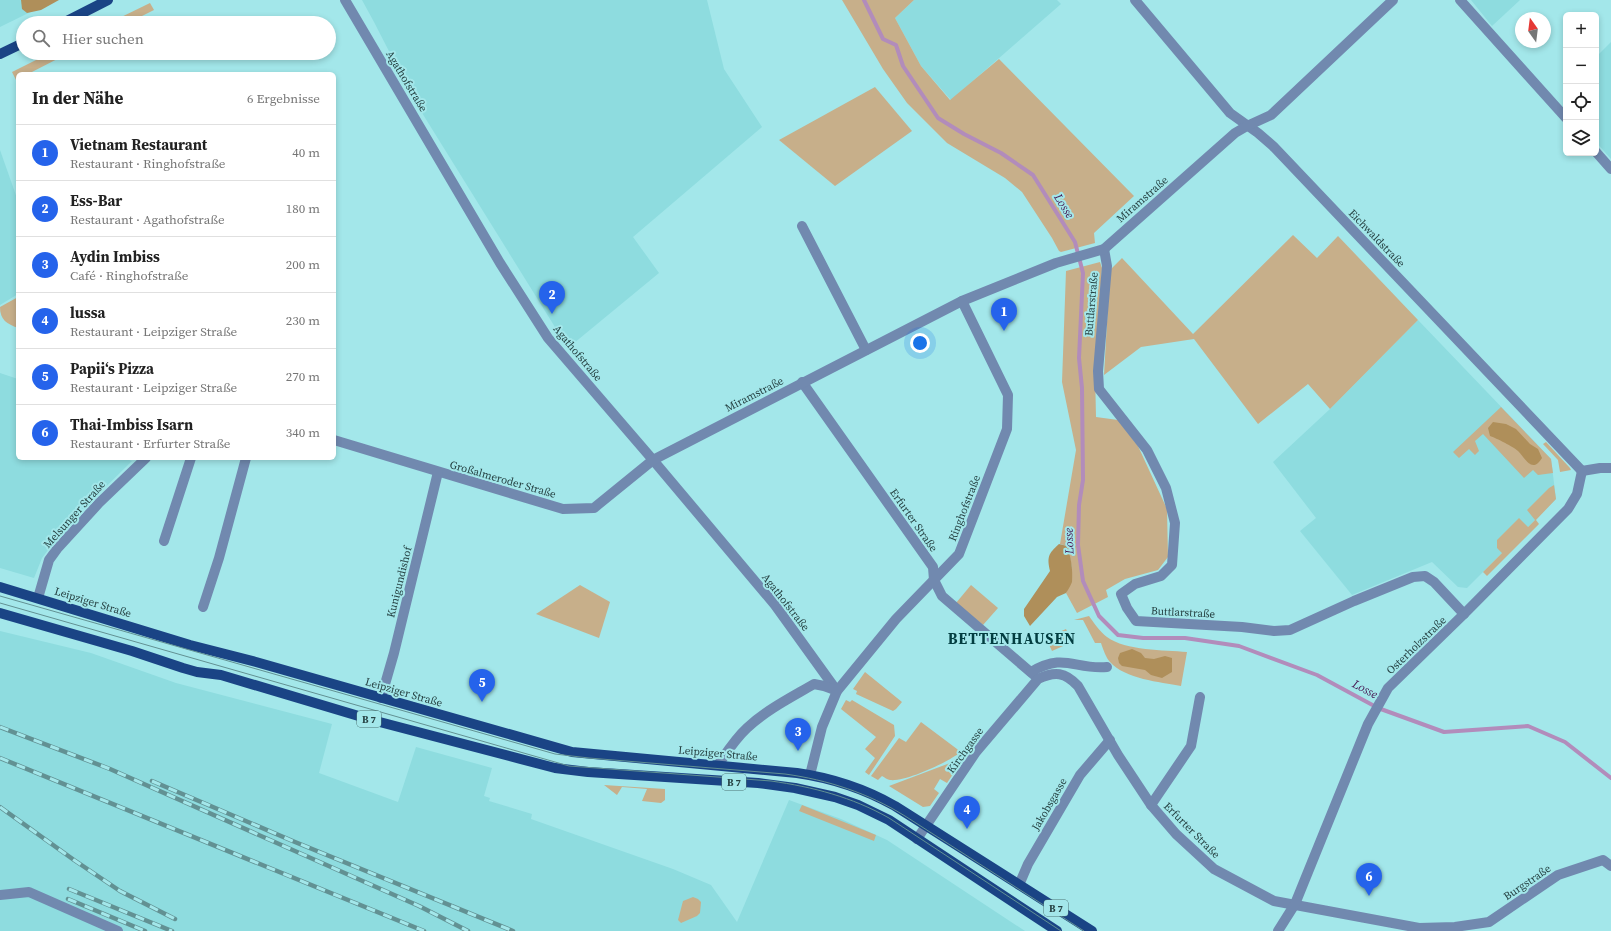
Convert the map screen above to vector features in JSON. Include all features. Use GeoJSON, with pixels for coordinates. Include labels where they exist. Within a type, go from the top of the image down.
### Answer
{"type":"FeatureCollection","features":[{"type":"Feature","properties":{"kind":"main road"},"geometry":{"type":"LineString","coordinates":[[76,16],[108,0]]}},
{"type":"Feature","properties":{"kind":"main road"},"geometry":{"type":"LineString","coordinates":[[0,54],[16,46]]}},
{"type":"Feature","properties":{"kind":"main road","name":"Leipziger Straße"},"geometry":{"type":"LineString","coordinates":[[0,587],[190,645],[572,752],[810,775],[853,786],[876,796],[926,826]]}},
{"type":"Feature","properties":{"kind":"main road","name":"B 7"},"geometry":{"type":"LineString","coordinates":[[0,613],[132,651],[197,672],[221,675],[372,720],[555,768],[588,772],[758,783],[807,790],[835,797],[858,805],[883,817],[1057,931]]}},
{"type":"Feature","properties":{"kind":"main road"},"geometry":{"type":"LineString","coordinates":[[807,790],[810,775]]}},
{"type":"Feature","properties":{"kind":"main road","name":"B 7"},"geometry":{"type":"LineString","coordinates":[[926,826],[1092,931]]}},
{"type":"Feature","properties":{"kind":"street","name":"Agathofstraße"},"geometry":{"type":"LineString","coordinates":[[345,0],[500,263],[548,338],[775,605],[837,691]]}},
{"type":"Feature","properties":{"kind":"street","name":"Eichwaldstraße"},"geometry":{"type":"LineString","coordinates":[[1135,0],[1230,113],[1273,146],[1582,471]]}},
{"type":"Feature","properties":{"kind":"street","name":"Miramstraße"},"geometry":{"type":"LineString","coordinates":[[653,460],[962,301],[1064,261],[1101,250],[1235,133],[1247,126],[1271,116],[1393,0]]}},
{"type":"Feature","properties":{"kind":"street"},"geometry":{"type":"LineString","coordinates":[[1460,0],[1563,115]]}},
{"type":"Feature","properties":{"kind":"street"},"geometry":{"type":"LineString","coordinates":[[1599,155],[1611,168]]}},
{"type":"Feature","properties":{"kind":"street"},"geometry":{"type":"LineString","coordinates":[[802,226],[866,350]]}},
{"type":"Feature","properties":{"kind":"street","name":"Buttlarstraße"},"geometry":{"type":"LineString","coordinates":[[1101,250],[1107,266],[1098,371],[1099,389],[1147,450],[1166,488],[1175,523],[1172,564],[1161,576],[1135,584],[1121,594],[1127,608],[1136,621],[1242,627],[1274,631],[1290,630],[1413,577],[1425,576],[1434,582],[1464,614]]}},
{"type":"Feature","properties":{"kind":"street","name":"Ringhofstraße"},"geometry":{"type":"LineString","coordinates":[[810,775],[822,727],[837,691],[896,619],[935,583],[959,554],[1007,429],[1008,395],[962,301]]}},
{"type":"Feature","properties":{"kind":"street","name":"Erfurter Straße"},"geometry":{"type":"LineString","coordinates":[[802,382],[933,567],[935,583],[942,596],[1034,675],[1059,674],[1070,678],[1078,686],[1150,805],[1176,834],[1214,869],[1274,901],[1419,928],[1490,926]]}},
{"type":"Feature","properties":{"kind":"street","name":"Großalmeroder Straße"},"geometry":{"type":"LineString","coordinates":[[336,441],[562,508],[594,508],[653,460]]}},
{"type":"Feature","properties":{"kind":"street","name":"Melsunger Straße"},"geometry":{"type":"LineString","coordinates":[[38,598],[49,560],[57,549],[98,503],[144,460]]}},
{"type":"Feature","properties":{"kind":"street"},"geometry":{"type":"LineString","coordinates":[[164,541],[190,460]]}},
{"type":"Feature","properties":{"kind":"street"},"geometry":{"type":"LineString","coordinates":[[203,607],[219,558],[245,460]]}},
{"type":"Feature","properties":{"kind":"street"},"geometry":{"type":"LineString","coordinates":[[1582,471],[1611,468]]}},
{"type":"Feature","properties":{"kind":"street","name":"Osterholzstraße"},"geometry":{"type":"LineString","coordinates":[[1278,931],[1295,904],[1368,724],[1388,688],[1568,509],[1577,494],[1582,471]]}},
{"type":"Feature","properties":{"kind":"street","name":"Kunigundishof"},"geometry":{"type":"LineString","coordinates":[[381,698],[394,653],[438,472]]}},
{"type":"Feature","properties":{"kind":"street"},"geometry":{"type":"LineString","coordinates":[[1034,675],[1050,663],[1076,663],[1092,668],[1107,667]]}},
{"type":"Feature","properties":{"kind":"street","name":"Kirchgasse"},"geometry":{"type":"LineString","coordinates":[[917,839],[976,752],[1034,675]]}},
{"type":"Feature","properties":{"kind":"street"},"geometry":{"type":"LineString","coordinates":[[718,765],[730,747],[747,728],[768,712],[814,684],[837,691]]}},
{"type":"Feature","properties":{"kind":"street"},"geometry":{"type":"LineString","coordinates":[[1150,805],[1192,746],[1200,697]]}},
{"type":"Feature","properties":{"kind":"street","name":"Jakobsgasse"},"geometry":{"type":"LineString","coordinates":[[1019,885],[1028,864],[1080,776],[1110,740]]}},
{"type":"Feature","properties":{"kind":"street","name":"Burgstraße"},"geometry":{"type":"LineString","coordinates":[[1490,926],[1558,875],[1603,860],[1611,866]]}},
{"type":"Feature","properties":{"kind":"street"},"geometry":{"type":"LineString","coordinates":[[0,895],[29,892],[118,931]]}},
{"type":"Feature","properties":{"kind":"shaded area"},"geometry":{"type":"Polygon","coordinates":[[[0,0],[55,0],[22,16],[16,16],[16,19],[0,27],[0,0]]]}},
{"type":"Feature","properties":{"kind":"shaded area"},"geometry":{"type":"Polygon","coordinates":[[[21,0],[59,0],[41,10],[27,13],[22,9],[21,0]]]}},
{"type":"Feature","properties":{"kind":"shaded area"},"geometry":{"type":"Polygon","coordinates":[[[362,0],[707,0],[724,69],[762,127],[633,237],[659,273],[568,348],[414,100],[362,0]]]}},
{"type":"Feature","properties":{"kind":"shaded area"},"geometry":{"type":"Polygon","coordinates":[[[842,0],[914,0],[895,18],[921,66],[950,100],[999,59],[1134,196],[1094,233],[1095,243],[1061,252],[1059,251],[1022,192],[1005,178],[947,143],[907,103],[883,69],[842,0]]]}},
{"type":"Feature","properties":{"kind":"shaded area"},"geometry":{"type":"Polygon","coordinates":[[[914,0],[1057,0],[1061,4],[951,100],[921,66],[895,18],[914,0]]]}},
{"type":"Feature","properties":{"kind":"shaded area"},"geometry":{"type":"Polygon","coordinates":[[[1471,0],[1520,0],[1492,26],[1471,0]]]}},
{"type":"Feature","properties":{"kind":"shaded area"},"geometry":{"type":"Polygon","coordinates":[[[150,3],[154,10],[142,16],[123,16],[150,3]]]}},
{"type":"Feature","properties":{"kind":"shaded area"},"geometry":{"type":"Polygon","coordinates":[[[1611,42],[1611,159],[1599,145],[1599,54],[1611,42]]]}},
{"type":"Feature","properties":{"kind":"shaded area"},"geometry":{"type":"Polygon","coordinates":[[[36,60],[55,60],[32,72],[16,72],[16,80],[12,72],[36,60]]]}},
{"type":"Feature","properties":{"kind":"shaded area"},"geometry":{"type":"Polygon","coordinates":[[[875,87],[912,131],[835,186],[779,140],[875,87]]]}},
{"type":"Feature","properties":{"kind":"shaded area"},"geometry":{"type":"Polygon","coordinates":[[[0,150],[16,195],[16,295],[0,305],[0,150]]]}},
{"type":"Feature","properties":{"kind":"shaded area"},"geometry":{"type":"Polygon","coordinates":[[[1293,235],[1317,258],[1338,236],[1418,320],[1330,409],[1308,384],[1258,424],[1194,339],[1141,347],[1104,375],[1110,270],[1122,258],[1193,334],[1293,235]]]}},
{"type":"Feature","properties":{"kind":"shaded area"},"geometry":{"type":"Polygon","coordinates":[[[1100,262],[1102,268],[1095,372],[1096,417],[1118,420],[1138,446],[1167,509],[1168,557],[1158,570],[1125,579],[1106,590],[1108,597],[1077,613],[1066,593],[1072,575],[1069,553],[1067,546],[1060,544],[1076,450],[1062,382],[1066,271],[1100,262]]]}},
{"type":"Feature","properties":{"kind":"shaded area"},"geometry":{"type":"Polygon","coordinates":[[[16,298],[16,327],[5,321],[1,315],[0,307],[16,298]]]}},
{"type":"Feature","properties":{"kind":"shaded area"},"geometry":{"type":"Polygon","coordinates":[[[1418,320],[1551,459],[1556,499],[1467,588],[1458,587],[1432,562],[1352,595],[1300,531],[1316,518],[1273,462],[1330,409],[1418,320]]]}},
{"type":"Feature","properties":{"kind":"shaded area"},"geometry":{"type":"Polygon","coordinates":[[[0,373],[16,378],[16,460],[132,461],[67,525],[42,558],[34,578],[0,568],[0,373]]]}},
{"type":"Feature","properties":{"kind":"shaded area"},"geometry":{"type":"Polygon","coordinates":[[[1501,407],[1551,459],[1553,473],[1538,475],[1533,470],[1524,478],[1483,434],[1475,441],[1479,451],[1475,455],[1469,449],[1459,458],[1453,452],[1501,407]]]}},
{"type":"Feature","properties":{"kind":"shaded area"},"geometry":{"type":"Polygon","coordinates":[[[1493,422],[1506,424],[1516,429],[1530,444],[1538,449],[1542,458],[1538,463],[1535,465],[1529,464],[1516,449],[1490,436],[1488,428],[1493,422]]]}},
{"type":"Feature","properties":{"kind":"shaded area"},"geometry":{"type":"Polygon","coordinates":[[[1546,442],[1571,470],[1560,472],[1558,460],[1543,444],[1546,442]]]}},
{"type":"Feature","properties":{"kind":"shaded area"},"geometry":{"type":"Polygon","coordinates":[[[1554,485],[1556,499],[1536,520],[1539,524],[1487,576],[1483,572],[1502,553],[1497,548],[1497,540],[1519,518],[1528,527],[1535,520],[1527,510],[1554,485]]]}},
{"type":"Feature","properties":{"kind":"shaded area"},"geometry":{"type":"Polygon","coordinates":[[[1059,544],[1067,546],[1070,554],[1072,582],[1066,593],[1057,597],[1030,626],[1024,616],[1024,609],[1050,571],[1049,556],[1059,544]]]}},
{"type":"Feature","properties":{"kind":"shaded area"},"geometry":{"type":"Polygon","coordinates":[[[580,585],[610,602],[599,638],[536,614],[580,585]]]}},
{"type":"Feature","properties":{"kind":"shaded area"},"geometry":{"type":"Polygon","coordinates":[[[971,585],[998,608],[983,625],[956,603],[971,585]]]}},
{"type":"Feature","properties":{"kind":"shaded area"},"geometry":{"type":"Polygon","coordinates":[[[1089,616],[1102,633],[1115,642],[1146,649],[1187,652],[1181,686],[1143,679],[1116,668],[1107,658],[1101,643],[1095,643],[1083,620],[1074,620],[1089,616]]]}},
{"type":"Feature","properties":{"kind":"shaded area"},"geometry":{"type":"Polygon","coordinates":[[[1066,629],[1072,642],[1052,651],[1046,638],[1066,629]]]}},
{"type":"Feature","properties":{"kind":"shaded area"},"geometry":{"type":"Polygon","coordinates":[[[0,631],[91,653],[176,683],[332,724],[319,773],[398,802],[416,747],[492,768],[484,796],[490,798],[489,801],[532,814],[531,819],[673,869],[711,885],[737,922],[789,800],[841,819],[887,840],[1025,931],[0,931],[0,631]]]}},
{"type":"Feature","properties":{"kind":"shaded area"},"geometry":{"type":"Polygon","coordinates":[[[1132,649],[1141,653],[1145,658],[1154,659],[1165,656],[1172,658],[1172,672],[1162,678],[1151,675],[1145,670],[1122,666],[1119,663],[1118,658],[1120,653],[1132,649]]]}},
{"type":"Feature","properties":{"kind":"shaded area"},"geometry":{"type":"Polygon","coordinates":[[[865,672],[902,702],[896,709],[893,711],[856,694],[857,691],[853,689],[865,672]]]}},
{"type":"Feature","properties":{"kind":"shaded area"},"geometry":{"type":"Polygon","coordinates":[[[846,700],[850,702],[852,700],[894,725],[895,736],[869,775],[865,772],[875,758],[865,749],[876,737],[841,709],[846,700]]]}},
{"type":"Feature","properties":{"kind":"shaded area"},"geometry":{"type":"Polygon","coordinates":[[[921,722],[961,752],[937,766],[906,778],[890,780],[882,776],[878,780],[871,776],[899,738],[906,742],[921,722]]]}},
{"type":"Feature","properties":{"kind":"shaded area"},"geometry":{"type":"Polygon","coordinates":[[[964,755],[965,756],[947,783],[940,779],[934,789],[939,793],[930,806],[923,807],[889,786],[950,763],[964,755]]]}},
{"type":"Feature","properties":{"kind":"shaded area"},"geometry":{"type":"Polygon","coordinates":[[[604,785],[665,789],[665,800],[661,803],[642,801],[647,789],[622,787],[617,795],[604,785]]]}},
{"type":"Feature","properties":{"kind":"shaded area"},"geometry":{"type":"Polygon","coordinates":[[[802,805],[876,835],[874,841],[799,811],[802,805]]]}},
{"type":"Feature","properties":{"kind":"shaded area"},"geometry":{"type":"Polygon","coordinates":[[[693,897],[701,902],[700,913],[697,916],[681,923],[678,920],[683,901],[693,897]]]}},
{"type":"Feature","properties":{"kind":"waterway","name":"Losse"},"geometry":{"type":"LineString","coordinates":[[864,0],[883,39],[896,45],[903,66],[938,118],[964,134],[1001,153],[1033,175],[1075,242],[1083,273],[1079,358],[1082,388],[1083,480],[1079,505],[1078,545],[1083,581],[1099,616],[1118,635],[1143,638],[1185,638],[1239,646],[1317,675],[1378,708],[1444,732],[1528,726],[1565,742],[1611,778]]}},
{"type":"Feature","properties":{"kind":"tram line"},"geometry":{"type":"LineString","coordinates":[[0,596],[555,754],[785,774],[832,784],[862,794],[905,816],[1084,931]]}},
{"type":"Feature","properties":{"kind":"tram line"},"geometry":{"type":"LineString","coordinates":[[0,603],[569,766],[771,781],[802,786],[832,794],[861,804],[889,818],[1061,931]]}},
{"type":"Feature","properties":{"kind":"railway"},"geometry":{"type":"LineString","coordinates":[[0,727],[110,769],[419,906],[468,931]]}},
{"type":"Feature","properties":{"kind":"railway"},"geometry":{"type":"LineString","coordinates":[[0,758],[424,931]]}},
{"type":"Feature","properties":{"kind":"railway"},"geometry":{"type":"LineString","coordinates":[[152,781],[295,842],[513,931]]}},
{"type":"Feature","properties":{"kind":"railway"},"geometry":{"type":"LineString","coordinates":[[0,807],[120,891],[175,919]]}},
{"type":"Feature","properties":{"kind":"railway"},"geometry":{"type":"LineString","coordinates":[[69,889],[172,931]]}},
{"type":"Feature","properties":{"kind":"railway"},"geometry":{"type":"LineString","coordinates":[[68,899],[145,931]]}},
{"type":"Feature","properties":{"kind":"place","name":"Ess-Bar"},"geometry":{"type":"Point","coordinates":[552,314]}},
{"type":"Feature","properties":{"kind":"place","name":"Vietnam Restaurant"},"geometry":{"type":"Point","coordinates":[1004,331]}},
{"type":"Feature","properties":{"kind":"place","name":"Papii‘s Pizza"},"geometry":{"type":"Point","coordinates":[482,702]}},
{"type":"Feature","properties":{"kind":"place","name":"Aydin Imbiss"},"geometry":{"type":"Point","coordinates":[798,751]}},
{"type":"Feature","properties":{"kind":"place","name":"lussa"},"geometry":{"type":"Point","coordinates":[967,829]}},
{"type":"Feature","properties":{"kind":"place","name":"Thai-Imbiss Isarn"},"geometry":{"type":"Point","coordinates":[1369,896]}},
{"type":"Feature","properties":{"kind":"district","name":"BETTENHAUSEN"},"geometry":{"type":"Point","coordinates":[1012,639]}}]}
